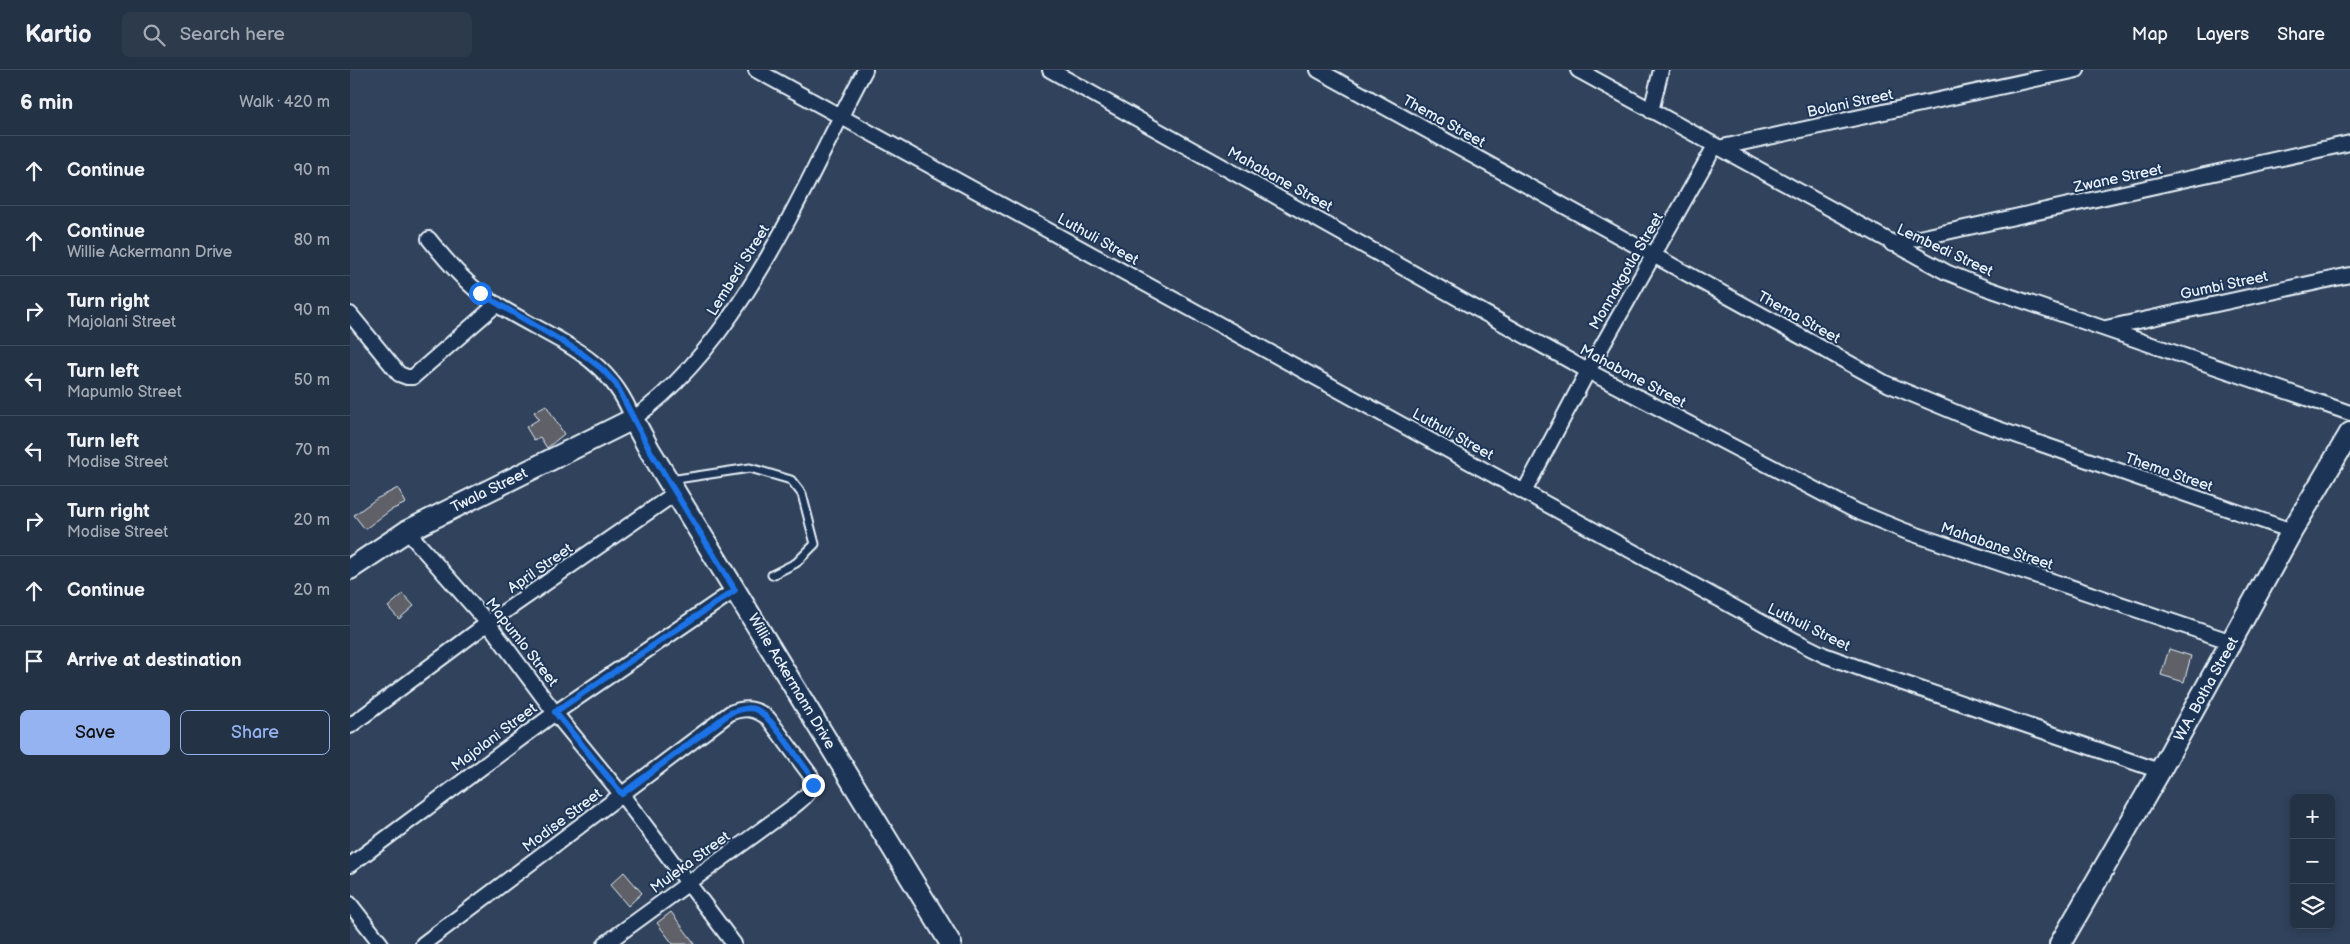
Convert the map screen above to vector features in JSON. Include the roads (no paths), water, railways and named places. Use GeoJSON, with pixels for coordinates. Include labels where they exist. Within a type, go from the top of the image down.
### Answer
{"type":"FeatureCollection","features":[{"type":"Feature","properties":{"kind":"street","name":"Luthuli Street"},"geometry":{"type":"LineString","coordinates":[[756,70],[1824,655],[2160,772]]}},
{"type":"Feature","properties":{"kind":"street","name":"Lembedi Street"},"geometry":{"type":"LineString","coordinates":[[633,419],[651,406],[678,380],[720,330],[745,295],[799,200],[865,70]]}},
{"type":"Feature","properties":{"kind":"street","name":"Mahabane Street"},"geometry":{"type":"LineString","coordinates":[[1050,70],[1588,372],[1856,511],[1905,531],[2232,642]]}},
{"type":"Feature","properties":{"kind":"street","name":"Thema Street"},"geometry":{"type":"LineString","coordinates":[[1318,70],[1868,373],[1980,424],[2292,531]]}},
{"type":"Feature","properties":{"kind":"street","name":"Lembedi Street"},"geometry":{"type":"LineString","coordinates":[[1578,70],[1938,268],[1986,288],[2350,413]]}},
{"type":"Feature","properties":{"kind":"street"},"geometry":{"type":"LineString","coordinates":[[1651,111],[1661,70]]}},
{"type":"Feature","properties":{"kind":"street","name":"Bolani Street"},"geometry":{"type":"LineString","coordinates":[[1716,147],[2077,70]]}},
{"type":"Feature","properties":{"kind":"street","name":"Zwane Street"},"geometry":{"type":"LineString","coordinates":[[1892,244],[2350,144]]}},
{"type":"Feature","properties":{"kind":"street","name":"Monnakgotla Street"},"geometry":{"type":"LineString","coordinates":[[1524,492],[1588,372],[1716,147]]}},
{"type":"Feature","properties":{"kind":"street"},"geometry":{"type":"LineString","coordinates":[[429,239],[445,259],[474,287],[497,304],[545,331],[602,369],[616,384],[633,419]]}},
{"type":"Feature","properties":{"kind":"street","name":"Gumbi Street"},"geometry":{"type":"LineString","coordinates":[[2106,328],[2350,275]]}},
{"type":"Feature","properties":{"kind":"street"},"geometry":{"type":"LineString","coordinates":[[350,314],[399,374],[407,378],[413,377],[497,304]]}},
{"type":"Feature","properties":{"kind":"street","name":"Willie Ackermann Drive"},"geometry":{"type":"LineString","coordinates":[[633,419],[951,944]]}},
{"type":"Feature","properties":{"kind":"street","name":"Twala Street"},"geometry":{"type":"LineString","coordinates":[[350,569],[407,531],[633,419]]}},
{"type":"Feature","properties":{"kind":"street","name":"W.A. Botha Street"},"geometry":{"type":"LineString","coordinates":[[2060,944],[2160,772],[2292,531],[2350,433]]}},
{"type":"Feature","properties":{"kind":"street","name":"April Street"},"geometry":{"type":"LineString","coordinates":[[350,726],[673,486]]}},
{"type":"Feature","properties":{"kind":"street","name":"Mapumlo Street"},"geometry":{"type":"LineString","coordinates":[[407,531],[488,623],[555,712],[622,794],[734,944]]}},
{"type":"Feature","properties":{"kind":"street","name":"Majolani Street"},"geometry":{"type":"LineString","coordinates":[[350,865],[555,712],[735,590]]}},
{"type":"Feature","properties":{"kind":"street","name":"Modise Street"},"geometry":{"type":"LineString","coordinates":[[423,944],[730,713],[741,709],[756,710],[762,714],[811,776],[813,785],[810,792],[794,806]]}},
{"type":"Feature","properties":{"kind":"street","name":"Muleka Street"},"geometry":{"type":"LineString","coordinates":[[605,944],[794,806]]}},
{"type":"Feature","properties":{"kind":"street"},"geometry":{"type":"LineString","coordinates":[[350,904],[381,944]]}},
{"type":"Feature","properties":{"kind":"lane"},"geometry":{"type":"LineString","coordinates":[[673,486],[750,468],[791,480],[802,494],[815,544],[796,562],[772,575]]}}]}
